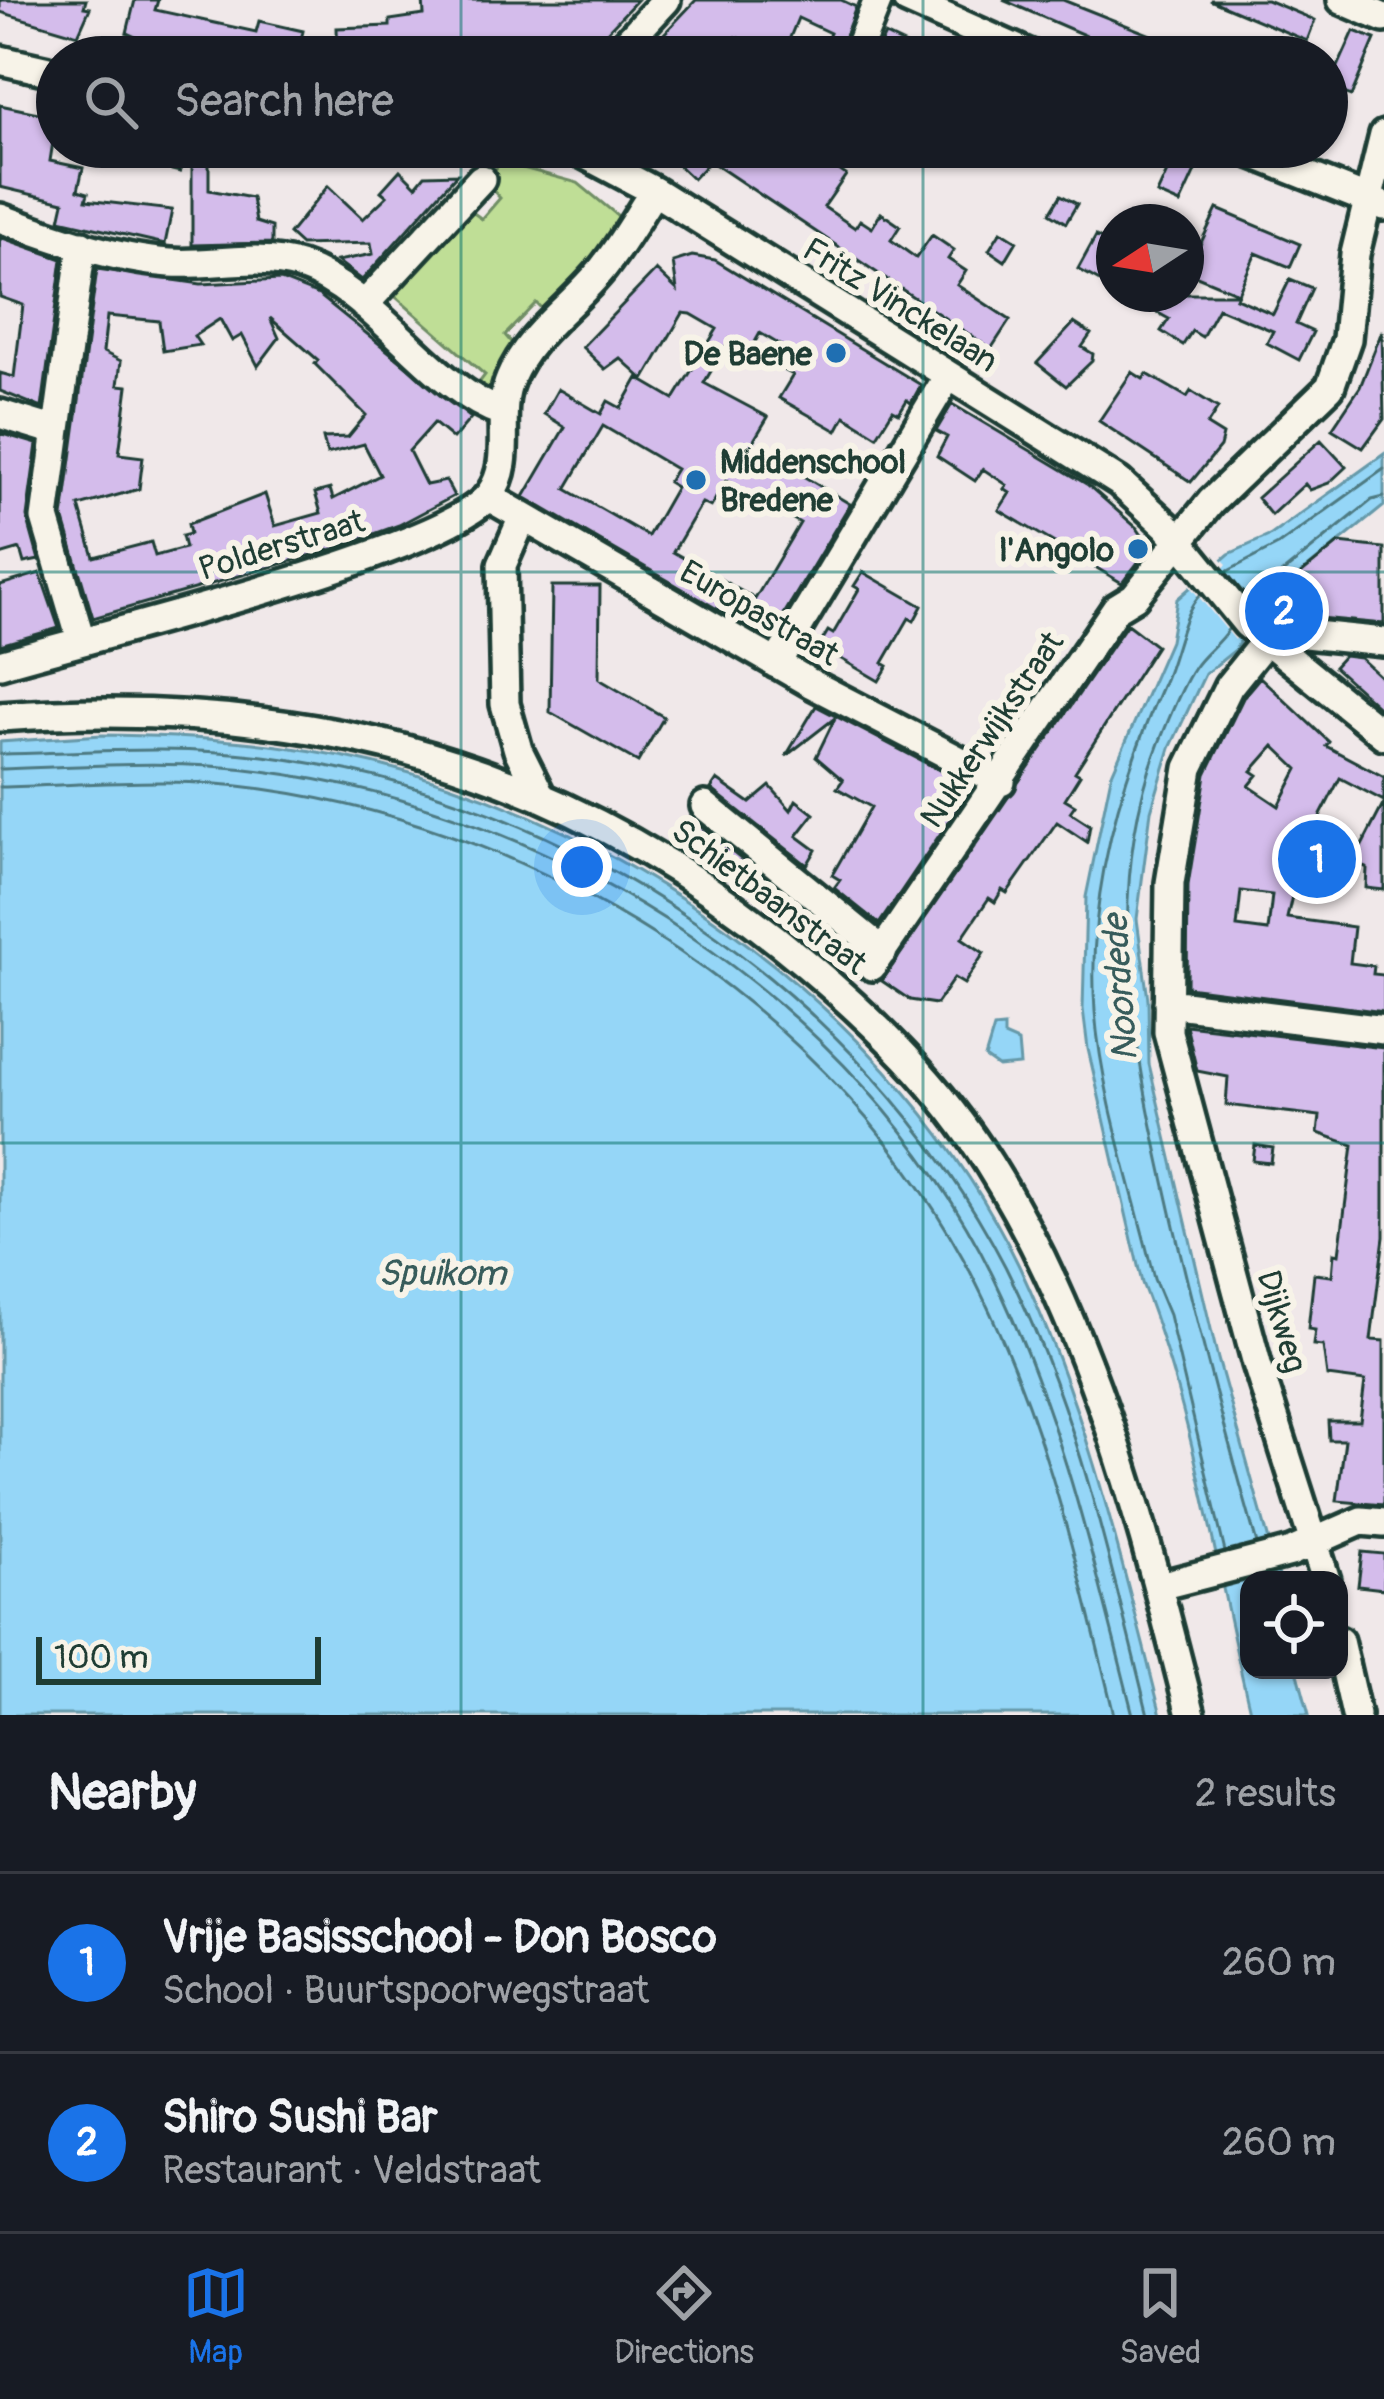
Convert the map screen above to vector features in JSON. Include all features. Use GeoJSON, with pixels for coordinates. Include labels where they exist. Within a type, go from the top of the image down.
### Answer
{"type":"FeatureCollection","features":[{"type":"Feature","properties":{"kind":"street"},"geometry":{"type":"LineString","coordinates":[[633,36],[666,0]]}},
{"type":"Feature","properties":{"kind":"street"},"geometry":{"type":"LineString","coordinates":[[863,36],[878,0]]}},
{"type":"Feature","properties":{"kind":"street"},"geometry":{"type":"LineString","coordinates":[[908,0],[988,36]]}},
{"type":"Feature","properties":{"kind":"street"},"geometry":{"type":"LineString","coordinates":[[1342,0],[1384,18]]}},
{"type":"Feature","properties":{"kind":"street"},"geometry":{"type":"LineString","coordinates":[[0,60],[36,68]]}},
{"type":"Feature","properties":{"kind":"street","name":"Nukkerwijkstraat"},"geometry":{"type":"LineString","coordinates":[[705,806],[878,959],[1116,608],[1148,582],[1178,541],[1330,387],[1347,339],[1384,135]]}},
{"type":"Feature","properties":{"kind":"street","name":"Fritz Vinckelaan"},"geometry":{"type":"LineString","coordinates":[[611,168],[1119,482],[1257,632],[1384,735]]}},
{"type":"Feature","properties":{"kind":"street"},"geometry":{"type":"LineString","coordinates":[[1288,168],[1375,203]]}},
{"type":"Feature","properties":{"kind":"street"},"geometry":{"type":"LineString","coordinates":[[364,305],[481,179]]}},
{"type":"Feature","properties":{"kind":"street"},"geometry":{"type":"LineString","coordinates":[[488,497],[503,460],[506,390],[522,355],[603,268],[654,191]]}},
{"type":"Feature","properties":{"kind":"street"},"geometry":{"type":"LineString","coordinates":[[0,218],[82,245],[174,263],[256,261],[300,266],[364,305],[473,396],[502,412]]}},
{"type":"Feature","properties":{"kind":"street"},"geometry":{"type":"LineString","coordinates":[[81,640],[45,518],[82,245]]}},
{"type":"Feature","properties":{"kind":"street"},"geometry":{"type":"LineString","coordinates":[[776,664],[947,376]]}},
{"type":"Feature","properties":{"kind":"street"},"geometry":{"type":"LineString","coordinates":[[0,414],[56,431]]}},
{"type":"Feature","properties":{"kind":"street","name":"Europastraat"},"geometry":{"type":"LineString","coordinates":[[488,497],[776,664],[1001,782]]}},
{"type":"Feature","properties":{"kind":"street","name":"Polderstraat"},"geometry":{"type":"LineString","coordinates":[[0,664],[368,557],[452,520],[488,497]]}},
{"type":"Feature","properties":{"kind":"street"},"geometry":{"type":"LineString","coordinates":[[524,517],[502,565],[505,704],[518,750],[539,792]]}},
{"type":"Feature","properties":{"kind":"street"},"geometry":{"type":"LineString","coordinates":[[1257,632],[1384,642]]}},
{"type":"Feature","properties":{"kind":"street","name":"Dijkweg"},"geometry":{"type":"LineString","coordinates":[[1257,632],[1189,768],[1170,883],[1168,1003],[1178,1080],[1275,1423],[1324,1571]]}},
{"type":"Feature","properties":{"kind":"street","name":"Schietbaanstraat"},"geometry":{"type":"LineString","coordinates":[[0,717],[147,713],[259,721],[407,750],[539,792],[644,846],[766,930],[869,1017],[948,1108],[1023,1223],[1076,1341],[1159,1586],[1191,1715]]}},
{"type":"Feature","properties":{"kind":"street"},"geometry":{"type":"LineString","coordinates":[[1168,1003],[1384,1030]]}},
{"type":"Feature","properties":{"kind":"street"},"geometry":{"type":"LineString","coordinates":[[1159,1586],[1291,1552],[1361,1521],[1384,1523]]}},
{"type":"Feature","properties":{"kind":"street"},"geometry":{"type":"LineString","coordinates":[[1348,1679],[1356,1715]]}},
{"type":"Feature","properties":{"kind":"green space"},"geometry":{"type":"Polygon","coordinates":[[[496,168],[523,168],[578,183],[623,220],[594,264],[547,314],[536,303],[505,335],[515,347],[494,390],[475,388],[485,375],[390,292],[468,209],[482,219],[500,198],[485,182],[496,168]]]}},
{"type":"Feature","properties":{"kind":"water","name":"Noordede"},"geometry":{"type":"Polygon","coordinates":[[[1384,454],[1384,506],[1257,609],[1235,650],[1205,674],[1170,748],[1151,811],[1137,919],[1148,999],[1149,1064],[1218,1359],[1277,1571],[1240,1571],[1240,1665],[1191,1442],[1142,1283],[1088,1049],[1083,1009],[1086,897],[1111,776],[1170,641],[1177,599],[1229,554],[1271,535],[1384,454]]]}},
{"type":"Feature","properties":{"kind":"water","name":"Spuikom"},"geometry":{"type":"Polygon","coordinates":[[[102,735],[305,750],[372,763],[470,792],[567,833],[661,885],[750,946],[832,1016],[906,1093],[969,1177],[1019,1266],[1084,1431],[1161,1715],[0,1715],[0,742],[102,735]]]}},
{"type":"Feature","properties":{"kind":"water"},"geometry":{"type":"Polygon","coordinates":[[[1004,1027],[1004,1036],[1018,1042],[1020,1065],[998,1067],[985,1058],[994,1028],[1004,1027]]]}},
{"type":"Feature","properties":{"kind":"water","name":"Noordede"},"geometry":{"type":"Polygon","coordinates":[[[1243,1679],[1299,1679],[1309,1715],[1251,1715],[1243,1679]]]}},
{"type":"Feature","properties":{"kind":"pier"},"geometry":{"type":"Polygon","coordinates":[[[1218,555],[1227,564],[1223,569],[1257,609],[1235,640],[1187,583],[1218,555]]]}},
{"type":"Feature","properties":{"kind":"building"},"geometry":{"type":"Polygon","coordinates":[[[0,0],[86,0],[84,7],[90,8],[78,35],[0,12],[0,0]]]}},
{"type":"Feature","properties":{"kind":"building"},"geometry":{"type":"Polygon","coordinates":[[[135,0],[158,0],[155,10],[256,32],[259,21],[303,31],[302,36],[127,33],[135,0]]]}},
{"type":"Feature","properties":{"kind":"building"},"geometry":{"type":"Polygon","coordinates":[[[423,0],[637,0],[603,36],[337,36],[337,28],[390,26],[390,20],[424,15],[423,0]]]}},
{"type":"Feature","properties":{"kind":"building"},"geometry":{"type":"Polygon","coordinates":[[[696,0],[841,0],[856,7],[845,36],[829,36],[798,18],[791,36],[662,36],[696,0]]]}},
{"type":"Feature","properties":{"kind":"building"},"geometry":{"type":"Polygon","coordinates":[[[1003,0],[1063,0],[1153,36],[1086,36],[1003,0]]]}},
{"type":"Feature","properties":{"kind":"building"},"geometry":{"type":"Polygon","coordinates":[[[1210,0],[1267,0],[1315,20],[1309,36],[1295,36],[1210,0]]]}},
{"type":"Feature","properties":{"kind":"building"},"geometry":{"type":"Polygon","coordinates":[[[1354,31],[1375,39],[1351,96],[1348,95],[1348,44],[1354,31]]]}},
{"type":"Feature","properties":{"kind":"building"},"geometry":{"type":"Polygon","coordinates":[[[0,105],[36,113],[36,168],[83,168],[78,190],[88,193],[86,200],[172,210],[165,244],[60,220],[64,202],[0,187],[0,105]]]}},
{"type":"Feature","properties":{"kind":"building"},"geometry":{"type":"Polygon","coordinates":[[[192,168],[209,168],[209,190],[252,198],[256,222],[272,227],[272,243],[192,245],[192,168]]]}},
{"type":"Feature","properties":{"kind":"building"},"geometry":{"type":"Polygon","coordinates":[[[681,168],[703,168],[693,179],[681,168]]]}},
{"type":"Feature","properties":{"kind":"building"},"geometry":{"type":"Polygon","coordinates":[[[720,168],[836,168],[846,175],[824,207],[855,228],[860,220],[872,228],[881,213],[900,226],[891,240],[916,258],[932,235],[954,250],[948,259],[966,271],[957,285],[1010,320],[991,349],[720,168]]]}},
{"type":"Feature","properties":{"kind":"building"},"geometry":{"type":"Polygon","coordinates":[[[1169,168],[1194,168],[1196,169],[1180,204],[1157,194],[1169,168]]]}},
{"type":"Feature","properties":{"kind":"building"},"geometry":{"type":"Polygon","coordinates":[[[400,170],[416,186],[425,175],[457,174],[362,280],[337,261],[373,254],[371,243],[301,245],[289,234],[328,186],[363,219],[387,196],[381,191],[400,170]]]}},
{"type":"Feature","properties":{"kind":"building"},"geometry":{"type":"Polygon","coordinates":[[[1061,195],[1077,204],[1066,223],[1050,213],[1061,195]]]}},
{"type":"Feature","properties":{"kind":"building"},"geometry":{"type":"Polygon","coordinates":[[[1217,209],[1300,244],[1290,267],[1256,253],[1238,293],[1204,279],[1204,236],[1217,209]]]}},
{"type":"Feature","properties":{"kind":"building"},"geometry":{"type":"Polygon","coordinates":[[[1001,231],[1017,241],[1005,261],[989,250],[1001,231]]]}},
{"type":"Feature","properties":{"kind":"building"},"geometry":{"type":"Polygon","coordinates":[[[1096,236],[1096,279],[1078,269],[1096,236]]]}},
{"type":"Feature","properties":{"kind":"building"},"geometry":{"type":"Polygon","coordinates":[[[0,237],[62,259],[42,408],[0,391],[0,373],[14,377],[23,305],[0,297],[0,237]]]}},
{"type":"Feature","properties":{"kind":"building"},"geometry":{"type":"Polygon","coordinates":[[[692,256],[715,260],[921,385],[911,403],[907,400],[899,413],[893,410],[877,436],[845,416],[837,431],[779,398],[793,375],[780,368],[790,351],[760,333],[750,351],[730,339],[704,383],[768,417],[751,445],[850,504],[769,639],[524,497],[565,427],[544,414],[558,389],[601,414],[608,401],[621,408],[638,378],[674,399],[717,329],[691,314],[683,313],[644,380],[620,358],[605,369],[582,347],[656,270],[677,290],[673,262],[692,256]],[[603,426],[566,489],[648,536],[676,487],[668,482],[676,469],[603,426]],[[726,480],[711,507],[702,503],[673,552],[755,599],[800,523],[726,480]]]}},
{"type":"Feature","properties":{"kind":"building"},"geometry":{"type":"Polygon","coordinates":[[[97,269],[201,284],[281,280],[319,295],[471,418],[453,439],[434,423],[409,451],[426,485],[446,481],[454,496],[399,525],[333,549],[93,618],[63,517],[97,269]],[[107,316],[103,352],[121,361],[118,385],[128,386],[119,454],[143,457],[139,489],[79,506],[94,557],[151,542],[155,556],[185,548],[182,536],[190,534],[188,524],[265,494],[275,526],[321,513],[315,493],[330,489],[333,499],[380,475],[364,444],[327,454],[323,438],[348,437],[366,415],[315,364],[318,360],[270,318],[279,338],[258,366],[242,335],[232,341],[220,319],[194,336],[200,345],[163,351],[159,321],[107,316]]]}},
{"type":"Feature","properties":{"kind":"building"},"geometry":{"type":"Polygon","coordinates":[[[1290,279],[1312,288],[1296,324],[1313,332],[1299,360],[1267,343],[1273,331],[1218,308],[1202,337],[1192,331],[1183,345],[1161,331],[1169,319],[1156,312],[1204,312],[1204,294],[1238,294],[1236,298],[1273,314],[1290,279]]]}},
{"type":"Feature","properties":{"kind":"building"},"geometry":{"type":"Polygon","coordinates":[[[1074,323],[1091,334],[1082,347],[1093,354],[1092,361],[1066,386],[1037,363],[1074,323]]]}},
{"type":"Feature","properties":{"kind":"building"},"geometry":{"type":"Polygon","coordinates":[[[1382,331],[1384,419],[1363,448],[1332,429],[1360,387],[1382,331]]]}},
{"type":"Feature","properties":{"kind":"building"},"geometry":{"type":"Polygon","coordinates":[[[1132,372],[1143,379],[1147,374],[1187,397],[1191,391],[1218,408],[1207,425],[1223,435],[1220,447],[1191,482],[1099,421],[1132,372]]]}},
{"type":"Feature","properties":{"kind":"building"},"geometry":{"type":"Polygon","coordinates":[[[952,404],[1088,485],[1137,528],[1150,547],[1122,583],[999,510],[1010,493],[1004,489],[1007,485],[983,469],[975,481],[937,456],[947,437],[936,431],[952,404]]]}},
{"type":"Feature","properties":{"kind":"building"},"geometry":{"type":"Polygon","coordinates":[[[0,433],[37,444],[27,517],[39,560],[24,563],[20,549],[0,555],[0,433]]]}},
{"type":"Feature","properties":{"kind":"building"},"geometry":{"type":"Polygon","coordinates":[[[1321,440],[1346,467],[1329,483],[1310,490],[1305,484],[1271,515],[1257,498],[1321,440]]]}},
{"type":"Feature","properties":{"kind":"building"},"geometry":{"type":"Polygon","coordinates":[[[1339,543],[1384,548],[1384,624],[1277,614],[1265,603],[1339,543]]]}},
{"type":"Feature","properties":{"kind":"building"},"geometry":{"type":"Polygon","coordinates":[[[863,572],[922,606],[914,621],[909,618],[883,663],[888,666],[879,681],[819,646],[828,631],[833,634],[859,589],[854,586],[863,572]]]}},
{"type":"Feature","properties":{"kind":"building"},"geometry":{"type":"Polygon","coordinates":[[[40,573],[59,628],[0,645],[0,585],[40,573]]]}},
{"type":"Feature","properties":{"kind":"building"},"geometry":{"type":"Polygon","coordinates":[[[552,586],[600,586],[599,679],[664,717],[638,762],[550,712],[552,586]]]}},
{"type":"Feature","properties":{"kind":"building"},"geometry":{"type":"Polygon","coordinates":[[[1127,624],[1156,646],[1075,772],[1080,775],[1065,799],[1075,805],[1070,812],[1090,825],[1087,842],[1057,822],[1007,893],[1002,890],[995,902],[989,898],[962,938],[984,953],[964,984],[954,978],[936,1004],[910,1000],[882,981],[1127,624]]]}},
{"type":"Feature","properties":{"kind":"building"},"geometry":{"type":"Polygon","coordinates":[[[1344,656],[1360,658],[1384,680],[1384,712],[1334,667],[1344,656]]]}},
{"type":"Feature","properties":{"kind":"building"},"geometry":{"type":"Polygon","coordinates":[[[1260,677],[1329,742],[1326,746],[1384,777],[1384,801],[1340,778],[1302,852],[1287,918],[1354,927],[1350,963],[1374,966],[1373,974],[1384,975],[1384,1012],[1187,987],[1188,885],[1206,774],[1244,696],[1260,677]],[[1274,746],[1252,771],[1258,775],[1249,786],[1279,806],[1298,769],[1274,746]],[[1241,891],[1237,927],[1268,931],[1272,895],[1241,891]]]}},
{"type":"Feature","properties":{"kind":"building"},"geometry":{"type":"Polygon","coordinates":[[[816,706],[972,787],[879,924],[834,888],[840,880],[832,875],[871,807],[837,788],[843,780],[816,757],[835,718],[786,756],[816,706]]]}},
{"type":"Feature","properties":{"kind":"building"},"geometry":{"type":"Polygon","coordinates":[[[717,780],[750,803],[770,786],[791,810],[796,800],[814,814],[797,836],[816,850],[807,865],[711,789],[717,780]]]}},
{"type":"Feature","properties":{"kind":"building"},"geometry":{"type":"Polygon","coordinates":[[[1384,803],[1384,890],[1366,888],[1367,868],[1354,861],[1384,803]]]}},
{"type":"Feature","properties":{"kind":"building"},"geometry":{"type":"Polygon","coordinates":[[[694,821],[794,902],[791,906],[690,830],[694,821]]]}},
{"type":"Feature","properties":{"kind":"building"},"geometry":{"type":"Polygon","coordinates":[[[1186,1025],[1384,1048],[1384,1237],[1371,1340],[1384,1341],[1384,1505],[1337,1501],[1345,1440],[1329,1440],[1328,1421],[1360,1421],[1365,1381],[1327,1376],[1323,1346],[1313,1345],[1315,1330],[1308,1329],[1314,1274],[1332,1276],[1334,1253],[1339,1254],[1353,1145],[1318,1133],[1320,1116],[1226,1105],[1228,1077],[1197,1071],[1186,1025]]]}},
{"type":"Feature","properties":{"kind":"building"},"geometry":{"type":"Polygon","coordinates":[[[1255,1145],[1273,1148],[1271,1163],[1253,1161],[1255,1145]]]}},
{"type":"Feature","properties":{"kind":"building"},"geometry":{"type":"Polygon","coordinates":[[[1362,1552],[1384,1554],[1384,1589],[1358,1586],[1362,1552]]]}},
{"type":"Feature","properties":{"kind":"place","name":"De Baene"},"geometry":{"type":"Point","coordinates":[836,353]}},
{"type":"Feature","properties":{"kind":"place","name":"Middenschool Bredene"},"geometry":{"type":"Point","coordinates":[696,480]}},
{"type":"Feature","properties":{"kind":"place","name":"l'Angolo"},"geometry":{"type":"Point","coordinates":[1138,549]}},
{"type":"Feature","properties":{"kind":"place","name":"Shiro Sushi Bar"},"geometry":{"type":"Point","coordinates":[1284,611]}},
{"type":"Feature","properties":{"kind":"place","name":"Vrije Basisschool - Don Bosco"},"geometry":{"type":"Point","coordinates":[1317,859]}}]}
